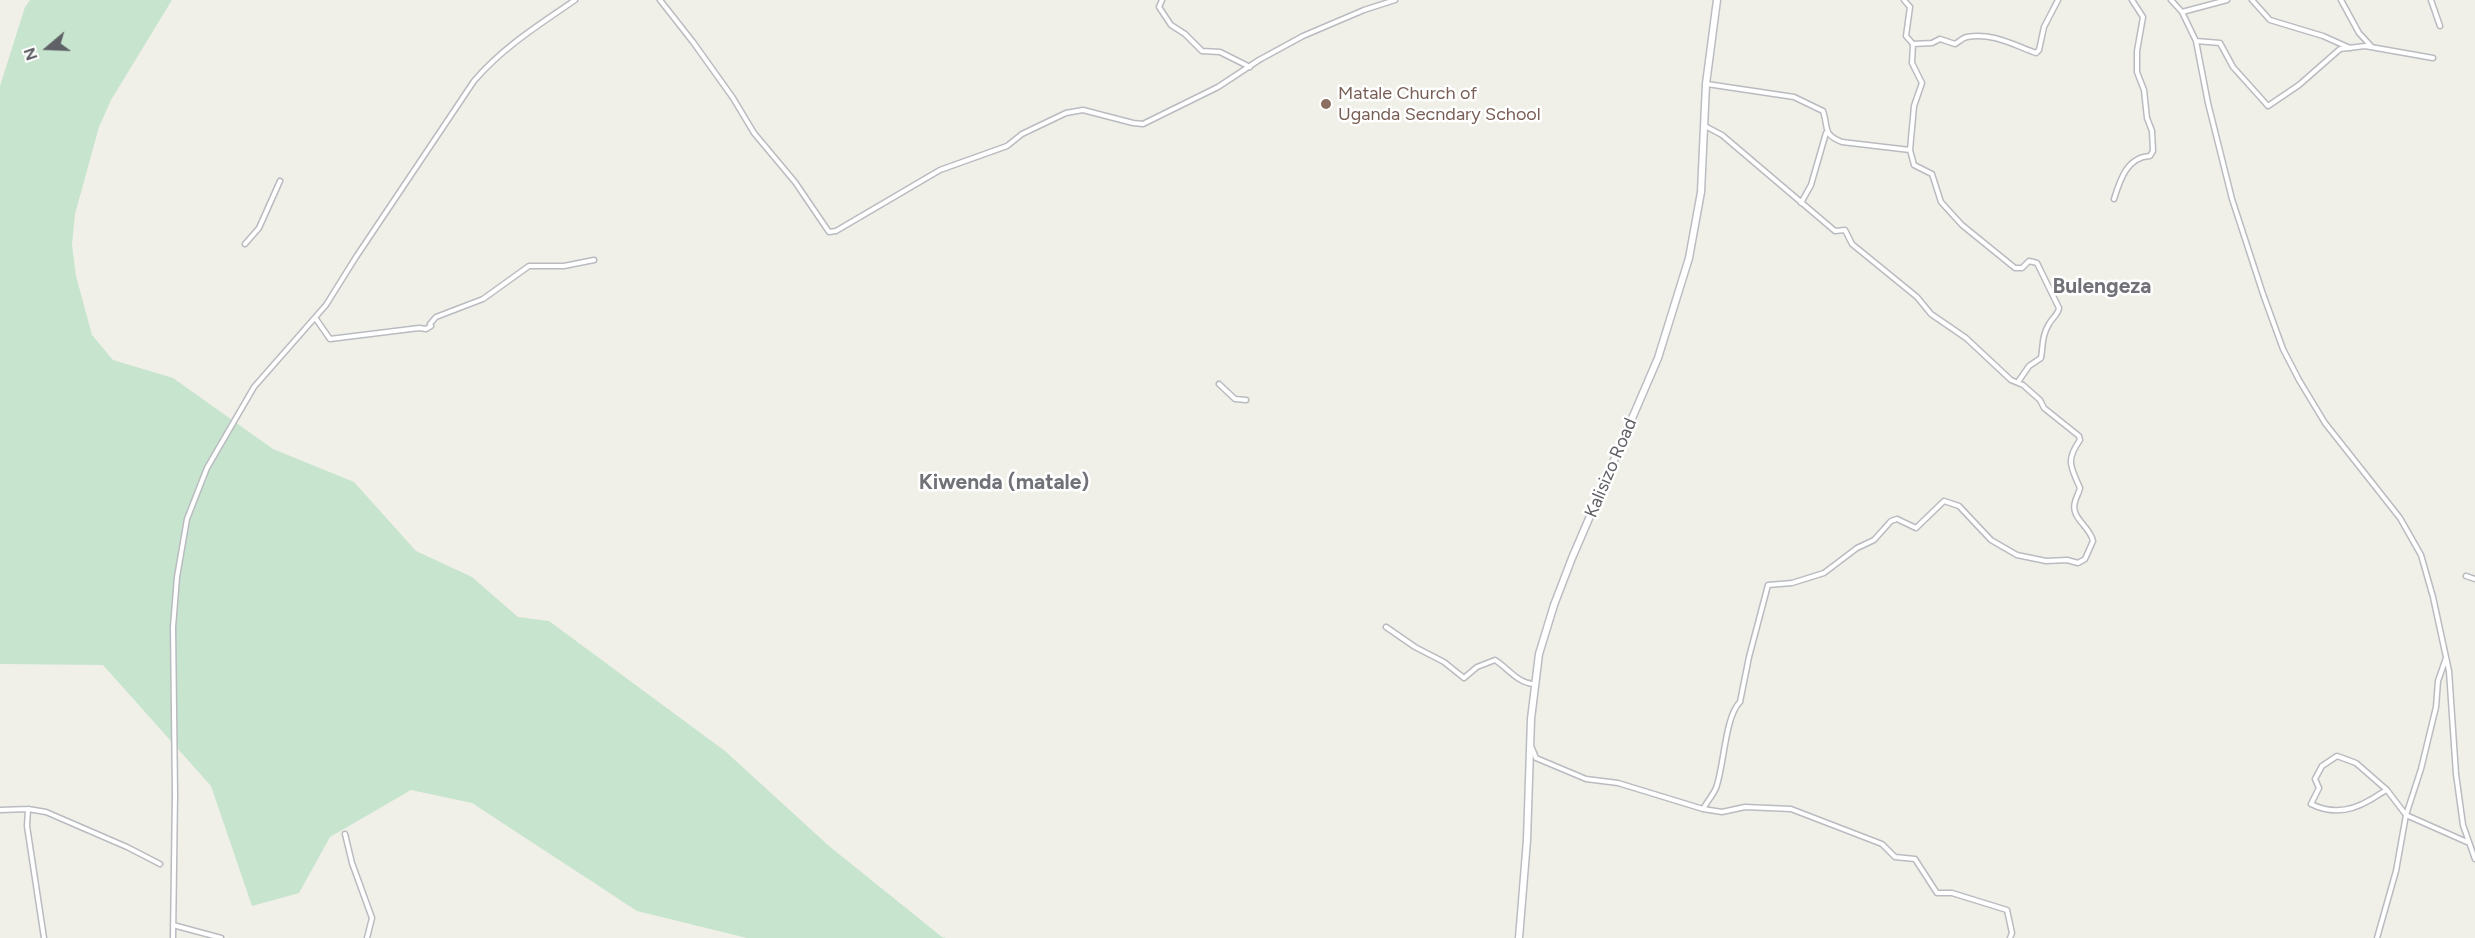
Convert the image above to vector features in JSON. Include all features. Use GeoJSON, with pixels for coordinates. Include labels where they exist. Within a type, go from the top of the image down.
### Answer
{"type":"FeatureCollection","features":[{"type":"Feature","properties":{"kind":"street"},"geometry":{"type":"LineString","coordinates":[[173,938],[175,794],[173,627],[184,530],[207,468],[247,398],[265,374],[316,319],[474,81],[502,51],[575,0]]}},
{"type":"Feature","properties":{"kind":"street"},"geometry":{"type":"LineString","coordinates":[[660,0],[700,51],[754,133],[795,182],[829,232],[848,224],[940,170],[1006,146],[1022,134],[1066,113],[1083,110],[1143,124],[1218,87],[1303,36],[1364,10],[1395,0]]}},
{"type":"Feature","properties":{"kind":"street"},"geometry":{"type":"LineString","coordinates":[[1162,0],[1159,8],[1171,25],[1185,34],[1202,51],[1220,52],[1250,67]]}},
{"type":"Feature","properties":{"kind":"street","name":"Kalisizo Road"},"geometry":{"type":"LineString","coordinates":[[1519,938],[1527,840],[1534,684],[1544,636],[1554,605],[1649,380],[1689,258],[1698,214],[1706,84],[1717,0]]}},
{"type":"Feature","properties":{"kind":"street"},"geometry":{"type":"LineString","coordinates":[[1904,0],[1910,7],[1906,36],[1913,44],[1912,63],[1922,83],[1914,106],[1910,150],[1914,165],[1932,174],[1941,202],[1962,225],[2015,268],[2022,268],[2029,261],[2037,263],[2060,308],[2059,313],[2049,323],[2042,339],[2041,358],[2029,366],[2018,382]]}},
{"type":"Feature","properties":{"kind":"street"},"geometry":{"type":"LineString","coordinates":[[1913,44],[1932,43],[1940,39],[1954,45],[1966,37],[1985,36],[2004,40],[2036,53],[2039,50],[2044,27],[2058,0]]}},
{"type":"Feature","properties":{"kind":"street"},"geometry":{"type":"LineString","coordinates":[[2114,199],[2128,166],[2150,156],[2153,151],[2152,131],[2147,118],[2146,100],[2138,72],[2137,51],[2143,17],[2132,0]]}},
{"type":"Feature","properties":{"kind":"street"},"geometry":{"type":"LineString","coordinates":[[2171,0],[2182,12],[2196,41],[2208,103],[2232,199],[2262,294],[2283,349],[2325,423],[2400,518],[2415,541],[2428,576],[2447,657],[2456,774],[2468,843],[2474,851],[2475,859]]}},
{"type":"Feature","properties":{"kind":"street"},"geometry":{"type":"LineString","coordinates":[[2182,12],[2227,0]]}},
{"type":"Feature","properties":{"kind":"street"},"geometry":{"type":"LineString","coordinates":[[2252,0],[2270,20],[2323,36],[2350,48]]}},
{"type":"Feature","properties":{"kind":"street"},"geometry":{"type":"LineString","coordinates":[[2341,0],[2359,33],[2373,47]]}},
{"type":"Feature","properties":{"kind":"street"},"geometry":{"type":"LineString","coordinates":[[2431,0],[2440,26]]}},
{"type":"Feature","properties":{"kind":"street"},"geometry":{"type":"LineString","coordinates":[[2196,41],[2220,43],[2233,67],[2268,106],[2299,85],[2337,50],[2373,47],[2433,58]]}},
{"type":"Feature","properties":{"kind":"street"},"geometry":{"type":"LineString","coordinates":[[1706,84],[1794,97],[1823,111],[1827,133],[1812,185],[1802,203]]}},
{"type":"Feature","properties":{"kind":"street"},"geometry":{"type":"LineString","coordinates":[[1703,809],[1717,785],[1729,726],[1735,706],[1740,702],[1768,585],[1792,583],[1824,573],[1857,548],[1874,540],[1891,521],[1897,519],[1916,528],[1944,501],[1950,501],[1959,507],[1992,540],[2017,555],[2046,561],[2067,560],[2078,563],[2085,559],[2092,546],[2092,537],[2076,515],[2074,503],[2080,488],[2070,462],[2073,449],[2080,438],[2044,408],[2040,400],[2018,382],[2011,380],[1954,328],[1931,314],[1917,297],[1852,244],[1845,230],[1835,231],[1722,135],[1705,126]]}},
{"type":"Feature","properties":{"kind":"street"},"geometry":{"type":"LineString","coordinates":[[1827,133],[1831,138],[1842,142],[1910,150]]}},
{"type":"Feature","properties":{"kind":"street"},"geometry":{"type":"LineString","coordinates":[[245,244],[259,228],[280,181]]}},
{"type":"Feature","properties":{"kind":"street"},"geometry":{"type":"LineString","coordinates":[[316,319],[330,339],[426,329],[436,317],[483,299],[528,266],[564,266],[594,260]]}},
{"type":"Feature","properties":{"kind":"street"},"geometry":{"type":"LineString","coordinates":[[1219,384],[1235,399],[1246,400]]}},
{"type":"Feature","properties":{"kind":"street"},"geometry":{"type":"LineString","coordinates":[[2466,576],[2475,579]]}},
{"type":"Feature","properties":{"kind":"street"},"geometry":{"type":"LineString","coordinates":[[1386,627],[1444,662],[1464,678],[1477,667],[1495,660],[1517,679],[1527,684],[1534,684]]}},
{"type":"Feature","properties":{"kind":"street"},"geometry":{"type":"LineString","coordinates":[[2377,938],[2396,871],[2406,815],[2421,769],[2436,706],[2438,681],[2447,657]]}},
{"type":"Feature","properties":{"kind":"street"},"geometry":{"type":"LineString","coordinates":[[1530,742],[1536,758],[1586,779],[1618,783],[1703,809],[1722,812],[1745,807],[1791,809],[1882,844],[1895,857],[1915,859],[1937,893],[1952,893],[2007,910],[2012,933],[2010,938]]}},
{"type":"Feature","properties":{"kind":"street"},"geometry":{"type":"LineString","coordinates":[[2387,790],[2370,801],[2335,812],[2323,810],[2311,804],[2319,788],[2315,779],[2322,766],[2337,756],[2356,763],[2387,790],[2406,815],[2468,843]]}},
{"type":"Feature","properties":{"kind":"street"},"geometry":{"type":"LineString","coordinates":[[28,809],[27,826],[44,938]]}},
{"type":"Feature","properties":{"kind":"street"},"geometry":{"type":"LineString","coordinates":[[0,810],[28,809],[46,812],[160,864]]}},
{"type":"Feature","properties":{"kind":"street"},"geometry":{"type":"LineString","coordinates":[[345,834],[352,863],[372,918],[367,938]]}},
{"type":"Feature","properties":{"kind":"street"},"geometry":{"type":"LineString","coordinates":[[173,926],[220,938]]}},
{"type":"Feature","properties":{"kind":"green space"},"geometry":{"type":"Polygon","coordinates":[[[30,0],[172,0],[111,100],[99,127],[75,214],[72,245],[76,276],[92,335],[113,360],[173,378],[273,449],[354,482],[416,551],[472,577],[518,617],[549,621],[725,751],[829,846],[946,938],[747,938],[637,911],[472,803],[411,790],[330,837],[299,893],[252,906],[211,786],[103,665],[0,664],[0,86],[25,7],[30,0]]]}},
{"type":"Feature","properties":{"kind":"place","name":"Matale Church of Uganda Secndary School"},"geometry":{"type":"Point","coordinates":[1326,104]}},
{"type":"Feature","properties":{"kind":"district","name":"Bulengeza"},"geometry":{"type":"Point","coordinates":[2102,287]}},
{"type":"Feature","properties":{"kind":"district","name":"Kiwenda (matale)"},"geometry":{"type":"Point","coordinates":[1004,483]}}]}
